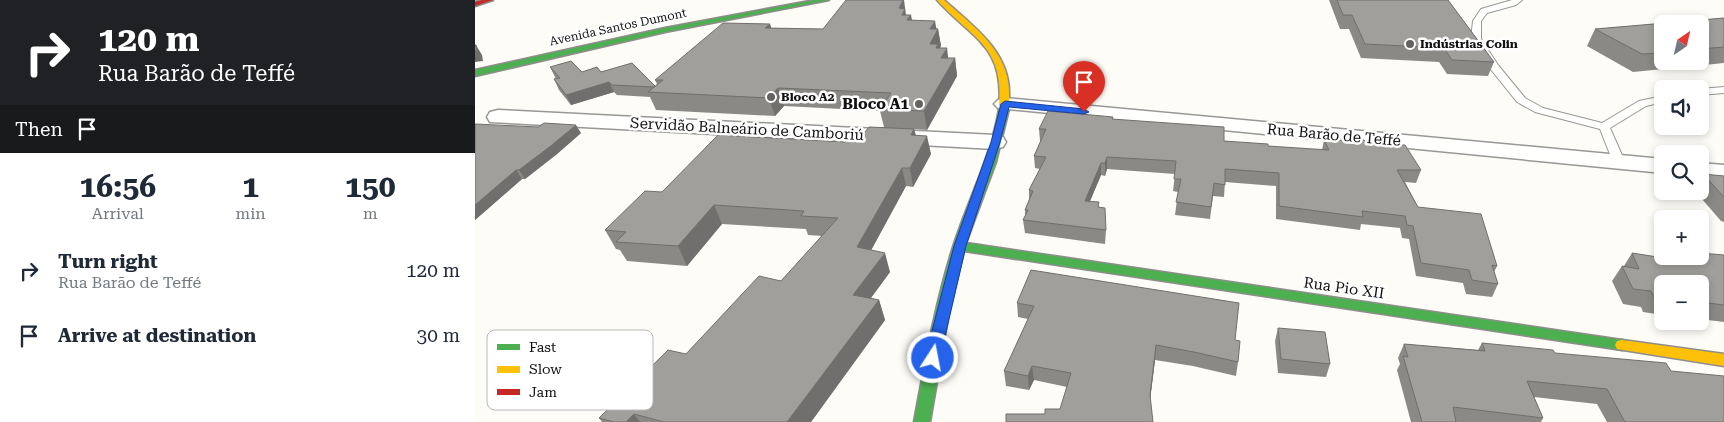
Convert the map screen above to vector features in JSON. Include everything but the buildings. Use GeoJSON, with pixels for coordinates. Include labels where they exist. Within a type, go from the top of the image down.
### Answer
{"type":"FeatureCollection","features":[{"type":"Feature","properties":{"kind":"main road"},"geometry":{"type":"LineString","coordinates":[[475,4],[490,0]]}},
{"type":"Feature","properties":{"kind":"main road","name":"Avenida Santos Dumont"},"geometry":{"type":"LineString","coordinates":[[475,73],[665,30],[825,0]]}},
{"type":"Feature","properties":{"kind":"main road"},"geometry":{"type":"LineString","coordinates":[[922,422],[935,342],[960,246],[995,142],[1005,104],[1004,80],[998,61],[950,5],[940,0]]}},
{"type":"Feature","properties":{"kind":"main road","name":"Rua Pio XII"},"geometry":{"type":"LineString","coordinates":[[960,246],[1724,360]]}},
{"type":"Feature","properties":{"kind":"street","name":"Rua Barão de Teffé"},"geometry":{"type":"LineString","coordinates":[[1005,104],[1654,165]]}},
{"type":"Feature","properties":{"kind":"street","name":"Servidão Balneário de Camboriú"},"geometry":{"type":"LineString","coordinates":[[498,117],[995,142]]}},
{"type":"Feature","properties":{"kind":"street"},"geometry":{"type":"LineString","coordinates":[[1709,171],[1724,172]]}},
{"type":"Feature","properties":{"kind":"lane"},"geometry":{"type":"LineString","coordinates":[[1517,0],[1513,3],[1484,11],[1477,21],[1476,39],[1494,67],[1521,100],[1539,110],[1566,119],[1604,127],[1643,103],[1654,101]]}},
{"type":"Feature","properties":{"kind":"lane"},"geometry":{"type":"LineString","coordinates":[[1709,91],[1724,90]]}},
{"type":"Feature","properties":{"kind":"lane"},"geometry":{"type":"LineString","coordinates":[[1604,127],[1619,162]]}},
{"type":"Feature","properties":{"kind":"traffic: fast"},"geometry":{"type":"LineString","coordinates":[[475,73],[665,30],[826,0]]}},
{"type":"Feature","properties":{"kind":"traffic: fast"},"geometry":{"type":"LineString","coordinates":[[922,422],[947,290],[959,247],[996,144],[1004,109]]}},
{"type":"Feature","properties":{"kind":"traffic: fast"},"geometry":{"type":"LineString","coordinates":[[960,246],[1622,345]]}},
{"type":"Feature","properties":{"kind":"traffic: slow"},"geometry":{"type":"LineString","coordinates":[[940,0],[984,41],[997,60],[1004,80],[1004,109]]}},
{"type":"Feature","properties":{"kind":"traffic: slow"},"geometry":{"type":"LineString","coordinates":[[1622,345],[1724,360]]}},
{"type":"Feature","properties":{"kind":"traffic: jam"},"geometry":{"type":"LineString","coordinates":[[475,4],[490,0]]}},
{"type":"Feature","properties":{"kind":"place","name":"Indústrias Colin"},"geometry":{"type":"Point","coordinates":[1410,44]}},
{"type":"Feature","properties":{"kind":"place","name":"Bloco A2"},"geometry":{"type":"Point","coordinates":[771,97]}},
{"type":"Feature","properties":{"kind":"place","name":"Bloco A1"},"geometry":{"type":"Point","coordinates":[919,104]}},
{"type":"Feature","properties":{"kind":"route"},"geometry":{"type":"LineString","coordinates":[[933,358],[935,342],[960,246],[995,142],[1005,104],[1084,112]]}}]}
